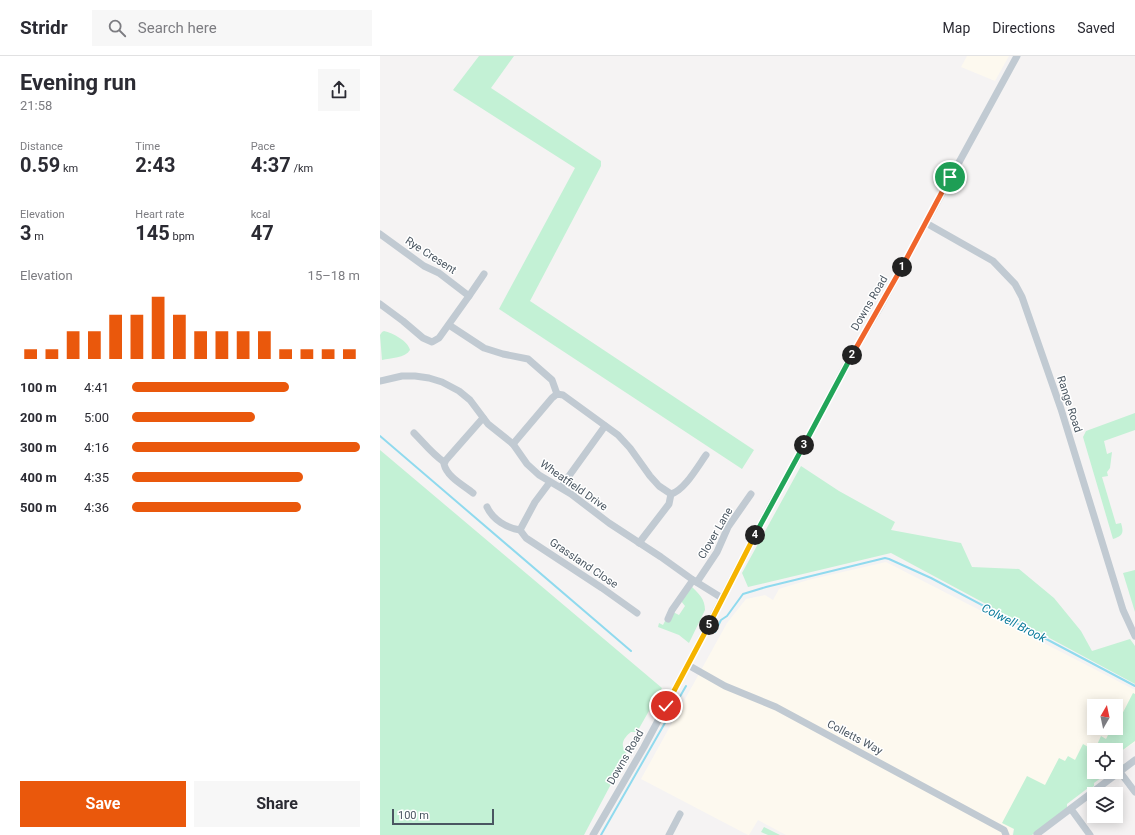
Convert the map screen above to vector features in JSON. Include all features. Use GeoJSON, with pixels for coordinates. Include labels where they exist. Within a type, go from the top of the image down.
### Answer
{"type":"FeatureCollection","features":[{"type":"Feature","properties":{"kind":"street","name":"Downs Road"},"geometry":{"type":"LineString","coordinates":[[593,835],[644,747],[842,372],[926,223],[1017,56]]}},
{"type":"Feature","properties":{"kind":"street","name":"Range Road"},"geometry":{"type":"LineString","coordinates":[[926,223],[993,261],[1015,284],[1022,297],[1063,416],[1123,610],[1135,636]]}},
{"type":"Feature","properties":{"kind":"street","name":"Rye Cresent"},"geometry":{"type":"LineString","coordinates":[[380,234],[424,266],[439,273],[469,296]]}},
{"type":"Feature","properties":{"kind":"street"},"geometry":{"type":"LineString","coordinates":[[380,304],[429,341],[435,341],[449,325],[484,274]]}},
{"type":"Feature","properties":{"kind":"street"},"geometry":{"type":"LineString","coordinates":[[449,325],[484,348],[503,354],[528,359],[552,380],[558,394]]}},
{"type":"Feature","properties":{"kind":"street","name":"Wheatfield Drive"},"geometry":{"type":"LineString","coordinates":[[380,381],[402,376],[429,378],[442,382],[464,395],[470,400],[483,418],[496,432],[513,444],[531,468],[550,482],[561,487],[608,523],[722,598]]}},
{"type":"Feature","properties":{"kind":"street"},"geometry":{"type":"LineString","coordinates":[[513,444],[552,398],[558,394],[563,395],[624,441],[650,476],[671,494]]}},
{"type":"Feature","properties":{"kind":"street"},"geometry":{"type":"LineString","coordinates":[[444,462],[483,418]]}},
{"type":"Feature","properties":{"kind":"street"},"geometry":{"type":"LineString","coordinates":[[561,487],[605,426]]}},
{"type":"Feature","properties":{"kind":"street"},"geometry":{"type":"LineString","coordinates":[[414,433],[426,445],[432,454],[444,462],[446,470],[473,493]]}},
{"type":"Feature","properties":{"kind":"street"},"geometry":{"type":"LineString","coordinates":[[671,494],[675,493],[682,487],[706,455]]}},
{"type":"Feature","properties":{"kind":"street"},"geometry":{"type":"LineString","coordinates":[[520,530],[521,526],[531,513],[535,502],[550,482]]}},
{"type":"Feature","properties":{"kind":"street"},"geometry":{"type":"LineString","coordinates":[[639,543],[669,504],[671,494]]}},
{"type":"Feature","properties":{"kind":"street","name":"Clover Lane"},"geometry":{"type":"LineString","coordinates":[[668,618],[672,610],[718,552],[728,527],[751,494]]}},
{"type":"Feature","properties":{"kind":"street","name":"Grassland Close"},"geometry":{"type":"LineString","coordinates":[[487,507],[504,525],[512,529],[520,530],[526,538],[602,588],[637,614]]}},
{"type":"Feature","properties":{"kind":"street","name":"Colletts Way"},"geometry":{"type":"LineString","coordinates":[[688,665],[726,686],[776,707],[936,792],[1004,830],[1006,835]]}},
{"type":"Feature","properties":{"kind":"street"},"geometry":{"type":"LineString","coordinates":[[1123,770],[1135,760]]}},
{"type":"Feature","properties":{"kind":"street"},"geometry":{"type":"LineString","coordinates":[[1123,776],[1135,792]]}},
{"type":"Feature","properties":{"kind":"street"},"geometry":{"type":"LineString","coordinates":[[1037,834],[1111,779]]}},
{"type":"Feature","properties":{"kind":"street"},"geometry":{"type":"LineString","coordinates":[[1070,809],[1090,835]]}},
{"type":"Feature","properties":{"kind":"street"},"geometry":{"type":"LineString","coordinates":[[669,835],[680,814]]}},
{"type":"Feature","properties":{"kind":"shaded area"},"geometry":{"type":"Polygon","coordinates":[[[967,56],[1009,56],[995,81],[961,67],[967,56]]]}},
{"type":"Feature","properties":{"kind":"shaded area"},"geometry":{"type":"Polygon","coordinates":[[[886,562],[1135,690],[1135,742],[1123,750],[1123,743],[1087,743],[1087,757],[1014,828],[1012,835],[786,835],[758,820],[748,835],[641,779],[727,623],[746,599],[765,595],[773,600],[779,589],[808,580],[886,562]]]}},
{"type":"Feature","properties":{"kind":"green space"},"geometry":{"type":"Polygon","coordinates":[[[479,56],[514,56],[491,88],[601,161],[601,166],[530,301],[754,450],[742,469],[499,309],[575,168],[453,90],[479,56]]]}},
{"type":"Feature","properties":{"kind":"green space"},"geometry":{"type":"Polygon","coordinates":[[[384,331],[400,338],[409,347],[410,350],[408,353],[382,360],[380,335],[384,331]]]}},
{"type":"Feature","properties":{"kind":"green space"},"geometry":{"type":"Polygon","coordinates":[[[1135,413],[1135,430],[1104,441],[1107,454],[1112,452],[1110,468],[1107,472],[1108,476],[1102,477],[1116,524],[1121,523],[1122,529],[1122,534],[1113,539],[1083,437],[1086,431],[1135,413]]]}},
{"type":"Feature","properties":{"kind":"green space"},"geometry":{"type":"Polygon","coordinates":[[[380,450],[662,688],[637,732],[631,732],[624,740],[623,748],[627,754],[584,835],[380,835],[380,450]]]}},
{"type":"Feature","properties":{"kind":"green space"},"geometry":{"type":"Polygon","coordinates":[[[801,466],[839,491],[895,522],[891,530],[961,543],[972,567],[1019,569],[1054,598],[1081,631],[1092,651],[1130,639],[1135,646],[1135,684],[891,553],[748,587],[742,573],[801,466]]]}},
{"type":"Feature","properties":{"kind":"green space"},"geometry":{"type":"Polygon","coordinates":[[[1135,570],[1135,612],[1123,573],[1135,570]]]}},
{"type":"Feature","properties":{"kind":"green space"},"geometry":{"type":"Polygon","coordinates":[[[692,587],[703,600],[705,610],[689,643],[679,635],[658,627],[659,623],[663,625],[665,621],[668,621],[673,612],[679,615],[685,606],[681,601],[692,587]]]}},
{"type":"Feature","properties":{"kind":"green space"},"geometry":{"type":"Polygon","coordinates":[[[1133,693],[1135,694],[1135,741],[1123,750],[1123,743],[1098,743],[1101,736],[1106,739],[1108,735],[1123,735],[1123,712],[1133,693]]]}},
{"type":"Feature","properties":{"kind":"green space"},"geometry":{"type":"Polygon","coordinates":[[[1083,744],[1087,746],[1087,779],[1099,779],[1094,783],[1094,786],[1087,787],[1087,789],[1067,804],[1067,808],[1032,835],[1013,835],[1014,829],[1002,823],[1027,776],[1045,785],[1059,758],[1065,761],[1068,756],[1075,760],[1083,744]]]}},
{"type":"Feature","properties":{"kind":"green space"},"geometry":{"type":"Polygon","coordinates":[[[764,827],[780,835],[768,835],[761,832],[764,827]]]}},
{"type":"Feature","properties":{"kind":"waterway"},"geometry":{"type":"LineString","coordinates":[[380,436],[631,651]]}},
{"type":"Feature","properties":{"kind":"waterway","name":"Colwell Brook"},"geometry":{"type":"LineString","coordinates":[[715,632],[721,620],[727,616],[743,594],[885,558],[931,578],[1135,686]]}},
{"type":"Feature","properties":{"kind":"waterway"},"geometry":{"type":"LineString","coordinates":[[601,835],[686,686]]}},
{"type":"Feature","properties":{"kind":"route"},"geometry":{"type":"LineString","coordinates":[[666,706],[769,508],[934,209],[950,177]]}}]}
